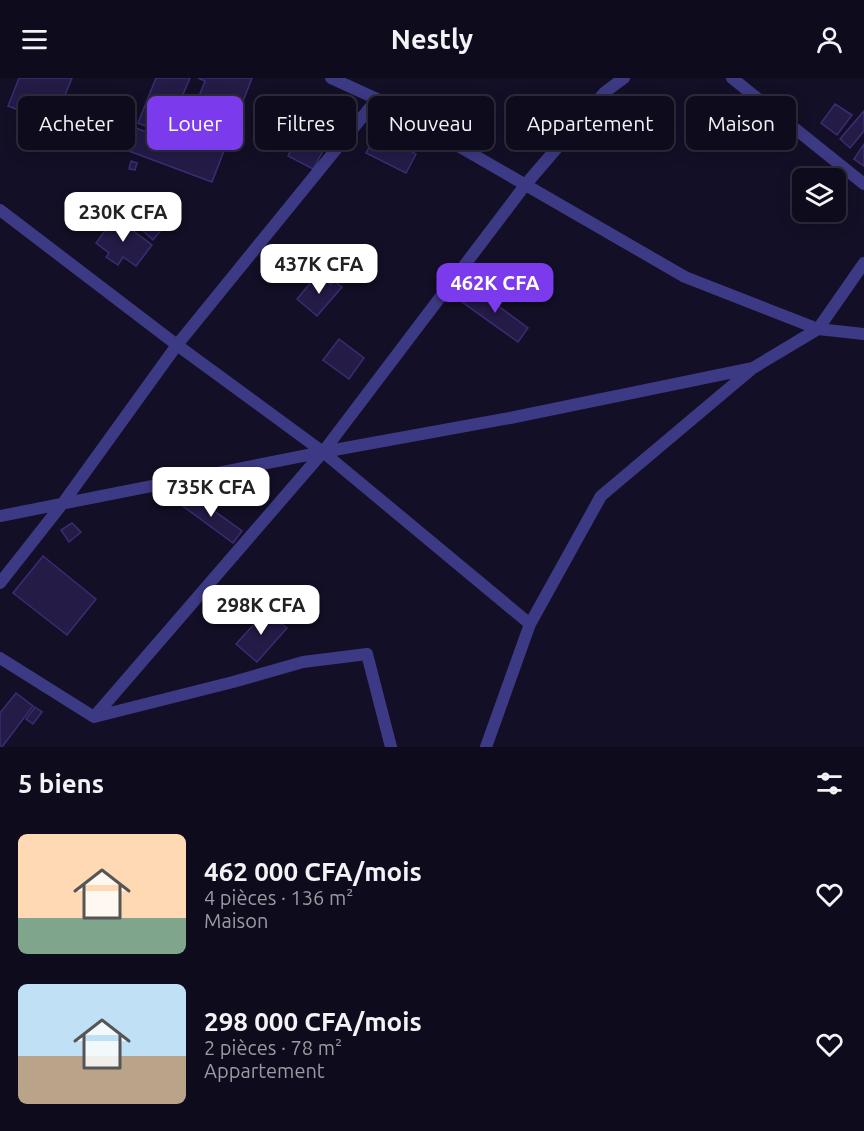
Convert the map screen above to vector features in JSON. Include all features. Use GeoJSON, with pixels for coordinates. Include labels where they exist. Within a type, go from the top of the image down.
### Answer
{"type":"FeatureCollection","features":[{"type":"Feature","properties":{"kind":"street"},"geometry":{"type":"LineString","coordinates":[[331,78],[370,96]]}},
{"type":"Feature","properties":{"kind":"street"},"geometry":{"type":"LineString","coordinates":[[94,717],[322,452],[526,184],[605,92],[624,78]]}},
{"type":"Feature","properties":{"kind":"street"},"geometry":{"type":"LineString","coordinates":[[732,78],[864,184]]}},
{"type":"Feature","properties":{"kind":"street"},"geometry":{"type":"LineString","coordinates":[[0,583],[63,503],[177,345],[368,110]]}},
{"type":"Feature","properties":{"kind":"street"},"geometry":{"type":"LineString","coordinates":[[466,150],[685,277],[819,329],[864,334]]}},
{"type":"Feature","properties":{"kind":"street"},"geometry":{"type":"LineString","coordinates":[[0,210],[322,452],[530,624]]}},
{"type":"Feature","properties":{"kind":"street"},"geometry":{"type":"LineString","coordinates":[[486,747],[530,624],[601,496],[753,368],[819,329],[864,263]]}},
{"type":"Feature","properties":{"kind":"street"},"geometry":{"type":"LineString","coordinates":[[0,516],[322,452],[510,418],[753,368]]}},
{"type":"Feature","properties":{"kind":"street"},"geometry":{"type":"LineString","coordinates":[[0,658],[94,717],[303,662],[367,654],[391,747]]}},
{"type":"Feature","properties":{"kind":"building"},"geometry":{"type":"Polygon","coordinates":[[[19,78],[72,78],[65,96],[18,96],[18,110],[8,106],[19,78]]]}},
{"type":"Feature","properties":{"kind":"building"},"geometry":{"type":"Polygon","coordinates":[[[156,78],[190,78],[182,96],[149,96],[156,78]]]}},
{"type":"Feature","properties":{"kind":"building"},"geometry":{"type":"Polygon","coordinates":[[[198,78],[252,78],[243,101],[243,96],[199,96],[205,81],[198,78]]]}},
{"type":"Feature","properties":{"kind":"building"},"geometry":{"type":"Polygon","coordinates":[[[147,100],[147,127],[138,123],[147,100]]]}},
{"type":"Feature","properties":{"kind":"building"},"geometry":{"type":"Polygon","coordinates":[[[835,104],[852,115],[837,135],[821,123],[835,104]]]}},
{"type":"Feature","properties":{"kind":"building"},"geometry":{"type":"Polygon","coordinates":[[[864,111],[864,131],[850,148],[840,139],[864,111]]]}},
{"type":"Feature","properties":{"kind":"building"},"geometry":{"type":"Polygon","coordinates":[[[135,128],[147,132],[147,150],[224,150],[212,182],[126,150],[135,150],[135,128]]]}},
{"type":"Feature","properties":{"kind":"building"},"geometry":{"type":"Polygon","coordinates":[[[864,144],[864,166],[854,159],[864,144]]]}},
{"type":"Feature","properties":{"kind":"building"},"geometry":{"type":"Polygon","coordinates":[[[368,149],[409,150],[416,154],[406,173],[366,153],[368,149]]]}},
{"type":"Feature","properties":{"kind":"building"},"geometry":{"type":"Polygon","coordinates":[[[291,150],[323,150],[313,169],[288,156],[291,150]]]}},
{"type":"Feature","properties":{"kind":"building"},"geometry":{"type":"Polygon","coordinates":[[[131,161],[137,163],[135,170],[129,169],[131,161]]]}},
{"type":"Feature","properties":{"kind":"building"},"geometry":{"type":"Polygon","coordinates":[[[78,202],[89,210],[81,221],[70,213],[78,202]]]}},
{"type":"Feature","properties":{"kind":"building"},"geometry":{"type":"Polygon","coordinates":[[[162,208],[172,217],[153,240],[143,231],[162,208]]]}},
{"type":"Feature","properties":{"kind":"building"},"geometry":{"type":"Polygon","coordinates":[[[115,217],[152,245],[136,266],[123,257],[118,265],[106,257],[109,253],[96,243],[115,217]]]}},
{"type":"Feature","properties":{"kind":"building"},"geometry":{"type":"Polygon","coordinates":[[[313,265],[321,269],[317,275],[310,270],[313,265]]]}},
{"type":"Feature","properties":{"kind":"building"},"geometry":{"type":"Polygon","coordinates":[[[318,274],[331,285],[334,281],[342,287],[317,316],[297,299],[318,274]]]}},
{"type":"Feature","properties":{"kind":"building"},"geometry":{"type":"Polygon","coordinates":[[[473,287],[528,328],[518,342],[462,302],[473,287]]]}},
{"type":"Feature","properties":{"kind":"building"},"geometry":{"type":"Polygon","coordinates":[[[339,339],[364,358],[349,379],[323,360],[339,339]]]}},
{"type":"Feature","properties":{"kind":"building"},"geometry":{"type":"Polygon","coordinates":[[[188,492],[242,531],[233,543],[180,504],[188,492]]]}},
{"type":"Feature","properties":{"kind":"building"},"geometry":{"type":"Polygon","coordinates":[[[72,523],[81,532],[69,542],[61,530],[72,523]]]}},
{"type":"Feature","properties":{"kind":"building"},"geometry":{"type":"Polygon","coordinates":[[[43,556],[96,599],[67,635],[13,593],[43,556]]]}},
{"type":"Feature","properties":{"kind":"building"},"geometry":{"type":"Polygon","coordinates":[[[266,611],[287,628],[257,662],[236,644],[266,611]]]}},
{"type":"Feature","properties":{"kind":"building"},"geometry":{"type":"Polygon","coordinates":[[[16,693],[33,706],[0,747],[0,713],[16,693]]]}},
{"type":"Feature","properties":{"kind":"building"},"geometry":{"type":"Polygon","coordinates":[[[35,707],[42,712],[33,724],[26,719],[35,707]]]}}]}
